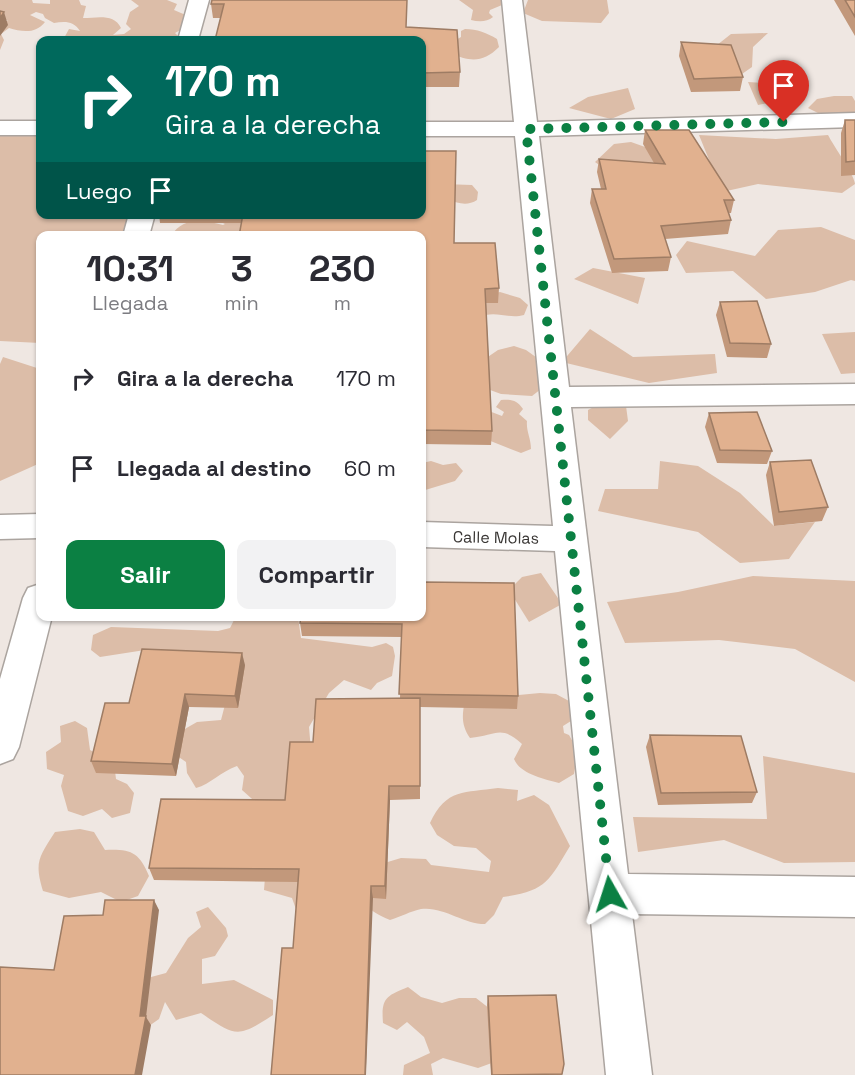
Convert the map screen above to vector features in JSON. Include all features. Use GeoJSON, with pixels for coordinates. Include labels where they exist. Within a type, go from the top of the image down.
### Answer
{"type":"FeatureCollection","features":[{"type":"Feature","properties":{"kind":"street"},"geometry":{"type":"LineString","coordinates":[[189,36],[199,0]]}},
{"type":"Feature","properties":{"kind":"street"},"geometry":{"type":"LineString","coordinates":[[512,0],[629,1075]]}},
{"type":"Feature","properties":{"kind":"street"},"geometry":{"type":"LineString","coordinates":[[426,129],[526,129],[855,120]]}},
{"type":"Feature","properties":{"kind":"street"},"geometry":{"type":"LineString","coordinates":[[0,128],[36,128]]}},
{"type":"Feature","properties":{"kind":"street"},"geometry":{"type":"LineString","coordinates":[[555,397],[855,394]]}},
{"type":"Feature","properties":{"kind":"street"},"geometry":{"type":"LineString","coordinates":[[0,527],[36,526]]}},
{"type":"Feature","properties":{"kind":"street","name":"Calle Molas"},"geometry":{"type":"LineString","coordinates":[[426,535],[571,539]]}},
{"type":"Feature","properties":{"kind":"street"},"geometry":{"type":"LineString","coordinates":[[0,747],[36,613]]}},
{"type":"Feature","properties":{"kind":"street"},"geometry":{"type":"LineString","coordinates":[[610,894],[855,897]]}},
{"type":"Feature","properties":{"kind":"shaded area"},"geometry":{"type":"Polygon","coordinates":[[[0,0],[32,0],[33,3],[50,4],[50,0],[79,0],[81,5],[86,6],[83,18],[105,17],[118,23],[121,28],[113,35],[124,34],[131,29],[126,24],[130,12],[139,6],[131,0],[167,0],[177,4],[174,10],[188,16],[186,27],[175,33],[178,36],[65,36],[69,29],[80,31],[72,24],[54,23],[45,18],[43,14],[36,12],[30,15],[45,22],[37,29],[28,31],[9,28],[1,34],[4,40],[0,50],[0,21],[8,21],[0,17],[0,0]]]}},
{"type":"Feature","properties":{"kind":"shaded area"},"geometry":{"type":"Polygon","coordinates":[[[459,0],[501,0],[502,5],[490,10],[489,13],[493,17],[491,19],[477,21],[471,20],[473,10],[459,0]]]}},
{"type":"Feature","properties":{"kind":"shaded area"},"geometry":{"type":"Polygon","coordinates":[[[528,0],[607,0],[609,13],[601,23],[542,21],[523,13],[528,0]]]}},
{"type":"Feature","properties":{"kind":"shaded area"},"geometry":{"type":"Polygon","coordinates":[[[465,29],[486,33],[497,39],[499,47],[487,56],[476,59],[450,53],[449,44],[461,37],[461,31],[465,29]]]}},
{"type":"Feature","properties":{"kind":"shaded area"},"geometry":{"type":"Polygon","coordinates":[[[768,33],[753,47],[752,67],[742,74],[712,49],[731,34],[768,33]]]}},
{"type":"Feature","properties":{"kind":"shaded area"},"geometry":{"type":"Polygon","coordinates":[[[748,82],[782,84],[788,99],[758,105],[748,82]]]}},
{"type":"Feature","properties":{"kind":"shaded area"},"geometry":{"type":"Polygon","coordinates":[[[628,88],[635,109],[611,119],[569,108],[588,97],[628,88]]]}},
{"type":"Feature","properties":{"kind":"shaded area"},"geometry":{"type":"Polygon","coordinates":[[[852,96],[855,101],[855,117],[834,121],[808,108],[817,99],[852,96]]]}},
{"type":"Feature","properties":{"kind":"shaded area"},"geometry":{"type":"Polygon","coordinates":[[[36,132],[36,219],[145,219],[144,231],[36,231],[36,343],[0,341],[0,133],[36,132]]]}},
{"type":"Feature","properties":{"kind":"shaded area"},"geometry":{"type":"Polygon","coordinates":[[[699,135],[776,139],[828,135],[855,184],[842,193],[758,184],[722,192],[699,135]]]}},
{"type":"Feature","properties":{"kind":"shaded area"},"geometry":{"type":"Polygon","coordinates":[[[631,142],[707,169],[629,186],[595,162],[614,144],[631,142]]]}},
{"type":"Feature","properties":{"kind":"shaded area"},"geometry":{"type":"Polygon","coordinates":[[[443,184],[472,185],[478,192],[477,200],[467,204],[452,201],[443,184]]]}},
{"type":"Feature","properties":{"kind":"shaded area"},"geometry":{"type":"Polygon","coordinates":[[[221,219],[254,219],[270,231],[175,231],[188,222],[225,224],[221,219]]]}},
{"type":"Feature","properties":{"kind":"shaded area"},"geometry":{"type":"Polygon","coordinates":[[[821,227],[855,240],[855,281],[851,280],[815,292],[766,299],[733,271],[686,273],[676,255],[687,241],[755,256],[778,230],[821,227]]]}},
{"type":"Feature","properties":{"kind":"shaded area"},"geometry":{"type":"Polygon","coordinates":[[[593,268],[645,278],[638,304],[574,279],[593,268]]]}},
{"type":"Feature","properties":{"kind":"shaded area"},"geometry":{"type":"Polygon","coordinates":[[[500,292],[520,298],[528,305],[524,315],[486,315],[479,309],[487,295],[500,292]]]}},
{"type":"Feature","properties":{"kind":"shaded area"},"geometry":{"type":"Polygon","coordinates":[[[590,329],[633,357],[715,354],[717,373],[649,383],[562,362],[590,329]]]}},
{"type":"Feature","properties":{"kind":"shaded area"},"geometry":{"type":"Polygon","coordinates":[[[855,332],[855,373],[841,374],[822,334],[855,332]]]}},
{"type":"Feature","properties":{"kind":"shaded area"},"geometry":{"type":"Polygon","coordinates":[[[514,346],[526,350],[540,360],[541,389],[532,396],[501,394],[482,387],[476,365],[498,350],[514,346]]]}},
{"type":"Feature","properties":{"kind":"shaded area"},"geometry":{"type":"Polygon","coordinates":[[[3,357],[36,368],[36,465],[0,481],[0,364],[3,357]]]}},
{"type":"Feature","properties":{"kind":"shaded area"},"geometry":{"type":"Polygon","coordinates":[[[501,400],[514,401],[523,409],[519,414],[527,421],[531,449],[521,453],[488,440],[489,411],[502,416],[504,412],[496,407],[501,400]]]}},
{"type":"Feature","properties":{"kind":"shaded area"},"geometry":{"type":"Polygon","coordinates":[[[603,402],[626,406],[628,421],[610,439],[588,420],[588,410],[603,402]]]}},
{"type":"Feature","properties":{"kind":"shaded area"},"geometry":{"type":"Polygon","coordinates":[[[431,461],[443,465],[456,463],[463,471],[455,481],[426,490],[426,462],[431,461]]]}},
{"type":"Feature","properties":{"kind":"shaded area"},"geometry":{"type":"Polygon","coordinates":[[[660,461],[698,466],[740,493],[774,526],[815,522],[789,559],[740,563],[698,532],[598,511],[605,489],[658,489],[660,461]]]}},
{"type":"Feature","properties":{"kind":"shaded area"},"geometry":{"type":"Polygon","coordinates":[[[541,573],[562,604],[529,622],[509,590],[522,577],[541,573]]]}},
{"type":"Feature","properties":{"kind":"shaded area"},"geometry":{"type":"Polygon","coordinates":[[[753,576],[855,581],[855,682],[795,649],[719,640],[625,643],[607,602],[678,592],[753,576]]]}},
{"type":"Feature","properties":{"kind":"shaded area"},"geometry":{"type":"Polygon","coordinates":[[[234,621],[299,621],[301,638],[372,647],[386,643],[393,647],[395,656],[392,676],[377,683],[371,690],[344,680],[329,693],[309,727],[315,798],[260,806],[242,790],[244,776],[237,766],[196,788],[187,773],[186,762],[170,751],[169,738],[197,722],[221,720],[227,697],[145,650],[100,657],[91,650],[93,635],[111,627],[218,631],[230,628],[234,621]]]}},
{"type":"Feature","properties":{"kind":"shaded area"},"geometry":{"type":"Polygon","coordinates":[[[540,693],[556,694],[569,701],[571,721],[563,726],[564,733],[569,735],[578,751],[574,774],[559,783],[521,769],[514,759],[522,744],[515,738],[508,734],[498,733],[470,738],[464,724],[465,700],[540,693]]]}},
{"type":"Feature","properties":{"kind":"shaded area"},"geometry":{"type":"Polygon","coordinates":[[[75,721],[87,728],[90,750],[114,763],[116,779],[127,784],[134,793],[130,813],[112,818],[102,809],[83,816],[68,811],[61,786],[64,775],[47,769],[46,752],[61,742],[60,726],[75,721]]]}},
{"type":"Feature","properties":{"kind":"shaded area"},"geometry":{"type":"Polygon","coordinates":[[[763,756],[855,773],[855,862],[784,863],[724,840],[638,852],[633,817],[767,819],[763,756]]]}},
{"type":"Feature","properties":{"kind":"shaded area"},"geometry":{"type":"Polygon","coordinates":[[[498,788],[518,790],[517,801],[534,795],[549,805],[570,846],[557,868],[545,882],[529,891],[503,897],[494,915],[485,924],[429,909],[417,910],[390,920],[368,907],[360,888],[361,870],[401,858],[426,859],[431,865],[489,872],[491,861],[476,848],[454,846],[437,835],[430,823],[443,803],[450,798],[466,792],[498,788]]]}},
{"type":"Feature","properties":{"kind":"shaded area"},"geometry":{"type":"Polygon","coordinates":[[[80,829],[94,832],[105,850],[128,851],[138,857],[149,876],[138,896],[121,902],[101,892],[69,898],[43,891],[39,866],[45,848],[55,832],[80,829]]]}},
{"type":"Feature","properties":{"kind":"shaded area"},"geometry":{"type":"Polygon","coordinates":[[[309,863],[298,915],[292,898],[264,890],[266,865],[309,863]]]}},
{"type":"Feature","properties":{"kind":"shaded area"},"geometry":{"type":"Polygon","coordinates":[[[208,907],[226,928],[228,936],[215,956],[202,959],[202,984],[234,980],[273,1000],[273,1015],[252,1028],[237,1032],[222,1027],[201,1013],[176,1020],[165,1002],[159,1019],[139,1033],[125,984],[166,973],[188,938],[201,927],[196,912],[208,907]]]}},
{"type":"Feature","properties":{"kind":"shaded area"},"geometry":{"type":"Polygon","coordinates":[[[408,987],[421,997],[442,1003],[459,998],[476,998],[494,1012],[500,1060],[478,1068],[443,1058],[431,1064],[433,1075],[403,1075],[404,1065],[430,1053],[424,1037],[407,1022],[397,1030],[383,1023],[383,1008],[386,999],[408,987]]]}},
{"type":"Feature","properties":{"kind":"building"},"geometry":{"type":"Polygon","coordinates":[[[212,0],[407,0],[406,27],[457,30],[460,72],[426,73],[426,36],[216,36],[224,4],[211,4],[212,0]]]}},
{"type":"Feature","properties":{"kind":"building"},"geometry":{"type":"Polygon","coordinates":[[[845,0],[855,0],[855,17],[845,0]]]}},
{"type":"Feature","properties":{"kind":"building"},"geometry":{"type":"Polygon","coordinates":[[[681,42],[731,45],[743,77],[694,79],[681,42]]]}},
{"type":"Feature","properties":{"kind":"building"},"geometry":{"type":"Polygon","coordinates":[[[845,120],[855,120],[855,161],[846,162],[845,120]]]}},
{"type":"Feature","properties":{"kind":"building"},"geometry":{"type":"Polygon","coordinates":[[[645,130],[689,130],[734,200],[724,200],[731,220],[661,226],[671,257],[614,259],[592,189],[606,189],[599,159],[665,164],[645,130]]]}},
{"type":"Feature","properties":{"kind":"building"},"geometry":{"type":"Polygon","coordinates":[[[426,151],[456,151],[454,243],[495,243],[499,288],[485,289],[492,431],[426,430],[426,231],[240,231],[242,219],[426,219],[426,151]]]}},
{"type":"Feature","properties":{"kind":"building"},"geometry":{"type":"Polygon","coordinates":[[[757,301],[771,344],[730,343],[720,302],[757,301]]]}},
{"type":"Feature","properties":{"kind":"building"},"geometry":{"type":"Polygon","coordinates":[[[757,412],[772,451],[720,450],[709,413],[757,412]]]}},
{"type":"Feature","properties":{"kind":"building"},"geometry":{"type":"Polygon","coordinates":[[[811,460],[828,507],[779,512],[770,462],[811,460]]]}},
{"type":"Feature","properties":{"kind":"building"},"geometry":{"type":"Polygon","coordinates":[[[426,582],[514,583],[518,696],[399,694],[402,624],[300,623],[300,621],[426,621],[426,582]]]}},
{"type":"Feature","properties":{"kind":"building"},"geometry":{"type":"Polygon","coordinates":[[[142,649],[242,653],[235,696],[185,694],[172,764],[91,761],[105,703],[129,703],[142,649]]]}},
{"type":"Feature","properties":{"kind":"building"},"geometry":{"type":"Polygon","coordinates":[[[420,698],[420,786],[389,786],[385,886],[371,886],[365,1075],[271,1075],[282,948],[293,948],[299,869],[149,868],[161,799],[285,800],[290,742],[313,742],[316,699],[420,698]]]}},
{"type":"Feature","properties":{"kind":"building"},"geometry":{"type":"Polygon","coordinates":[[[650,735],[741,736],[757,792],[661,793],[650,735]]]}},
{"type":"Feature","properties":{"kind":"building"},"geometry":{"type":"Polygon","coordinates":[[[105,900],[154,900],[140,1016],[146,1016],[135,1075],[0,1075],[0,967],[54,970],[64,916],[103,915],[105,900]]]}},
{"type":"Feature","properties":{"kind":"building"},"geometry":{"type":"Polygon","coordinates":[[[556,995],[564,1064],[562,1074],[492,1075],[488,996],[556,995]]]}},
{"type":"Feature","properties":{"kind":"route"},"geometry":{"type":"LineString","coordinates":[[610,894],[526,129],[784,122]]}}]}
